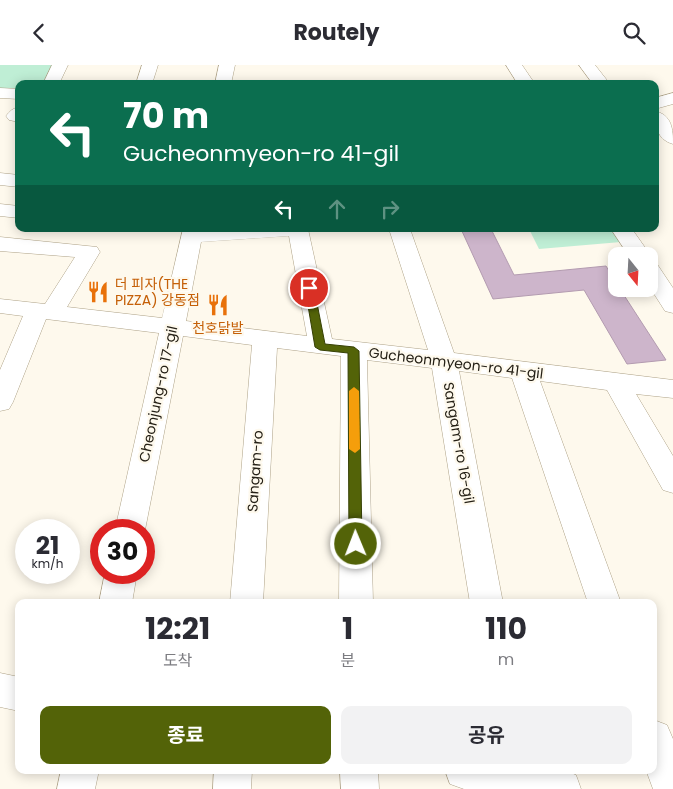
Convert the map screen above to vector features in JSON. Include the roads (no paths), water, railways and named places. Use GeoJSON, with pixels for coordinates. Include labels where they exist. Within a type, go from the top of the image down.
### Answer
{"type":"FeatureCollection","features":[{"type":"Feature","properties":{"kind":"street"},"geometry":{"type":"LineString","coordinates":[[53,80],[60,65]]}},
{"type":"Feature","properties":{"kind":"street"},"geometry":{"type":"LineString","coordinates":[[145,80],[150,65]]}},
{"type":"Feature","properties":{"kind":"street"},"geometry":{"type":"LineString","coordinates":[[224,80],[227,65]]}},
{"type":"Feature","properties":{"kind":"street"},"geometry":{"type":"LineString","coordinates":[[514,65],[524,80]]}},
{"type":"Feature","properties":{"kind":"street"},"geometry":{"type":"LineString","coordinates":[[587,65],[599,80]]}},
{"type":"Feature","properties":{"kind":"street"},"geometry":{"type":"LineString","coordinates":[[0,93],[15,94]]}},
{"type":"Feature","properties":{"kind":"street"},"geometry":{"type":"LineString","coordinates":[[659,103],[673,99]]}},
{"type":"Feature","properties":{"kind":"street"},"geometry":{"type":"LineString","coordinates":[[659,121],[673,138]]}},
{"type":"Feature","properties":{"kind":"street"},"geometry":{"type":"LineString","coordinates":[[0,179],[15,181]]}},
{"type":"Feature","properties":{"kind":"street"},"geometry":{"type":"LineString","coordinates":[[0,210],[15,212]]}},
{"type":"Feature","properties":{"kind":"street"},"geometry":{"type":"LineString","coordinates":[[192,233],[218,232]]}},
{"type":"Feature","properties":{"kind":"street"},"geometry":{"type":"LineString","coordinates":[[299,232],[320,347]]}},
{"type":"Feature","properties":{"kind":"street","name":"Sangam-ro 16-gil"},"geometry":{"type":"LineString","coordinates":[[401,232],[444,361],[486,599]]}},
{"type":"Feature","properties":{"kind":"street"},"geometry":{"type":"LineString","coordinates":[[624,232],[634,247]]}},
{"type":"Feature","properties":{"kind":"street","name":"Cheonjung-ro 17-gil"},"geometry":{"type":"LineString","coordinates":[[132,519],[192,233]]}},
{"type":"Feature","properties":{"kind":"street"},"geometry":{"type":"LineString","coordinates":[[0,244],[89,252],[44,312],[0,402]]}},
{"type":"Feature","properties":{"kind":"street"},"geometry":{"type":"LineString","coordinates":[[658,283],[673,306]]}},
{"type":"Feature","properties":{"kind":"street","name":"Gucheonmyeon-ro 41-gil"},"geometry":{"type":"LineString","coordinates":[[0,307],[673,389]]}},
{"type":"Feature","properties":{"kind":"street","name":"Sangam-ro"},"geometry":{"type":"LineString","coordinates":[[246,599],[265,340]]}},
{"type":"Feature","properties":{"kind":"street"},"geometry":{"type":"LineString","coordinates":[[354,351],[356,599]]}},
{"type":"Feature","properties":{"kind":"street"},"geometry":{"type":"LineString","coordinates":[[523,371],[604,599]]}},
{"type":"Feature","properties":{"kind":"street"},"geometry":{"type":"LineString","coordinates":[[616,382],[673,483]]}},
{"type":"Feature","properties":{"kind":"street"},"geometry":{"type":"LineString","coordinates":[[116,599],[119,584]]}},
{"type":"Feature","properties":{"kind":"street"},"geometry":{"type":"LineString","coordinates":[[0,690],[15,693]]}},
{"type":"Feature","properties":{"kind":"street"},"geometry":{"type":"LineString","coordinates":[[657,746],[672,789]]}},
{"type":"Feature","properties":{"kind":"street"},"geometry":{"type":"LineString","coordinates":[[76,789],[79,774]]}},
{"type":"Feature","properties":{"kind":"street"},"geometry":{"type":"LineString","coordinates":[[232,789],[233,774]]}},
{"type":"Feature","properties":{"kind":"street"},"geometry":{"type":"LineString","coordinates":[[359,774],[360,789]]}},
{"type":"Feature","properties":{"kind":"street"},"geometry":{"type":"LineString","coordinates":[[488,774],[562,789]]}},
{"type":"Feature","properties":{"kind":"place","name":"더 피자(THE PIZZA) 강동점"},"geometry":{"type":"Point","coordinates":[98,292]}},
{"type":"Feature","properties":{"kind":"place","name":"천호닭발"},"geometry":{"type":"Point","coordinates":[218,305]}}]}
